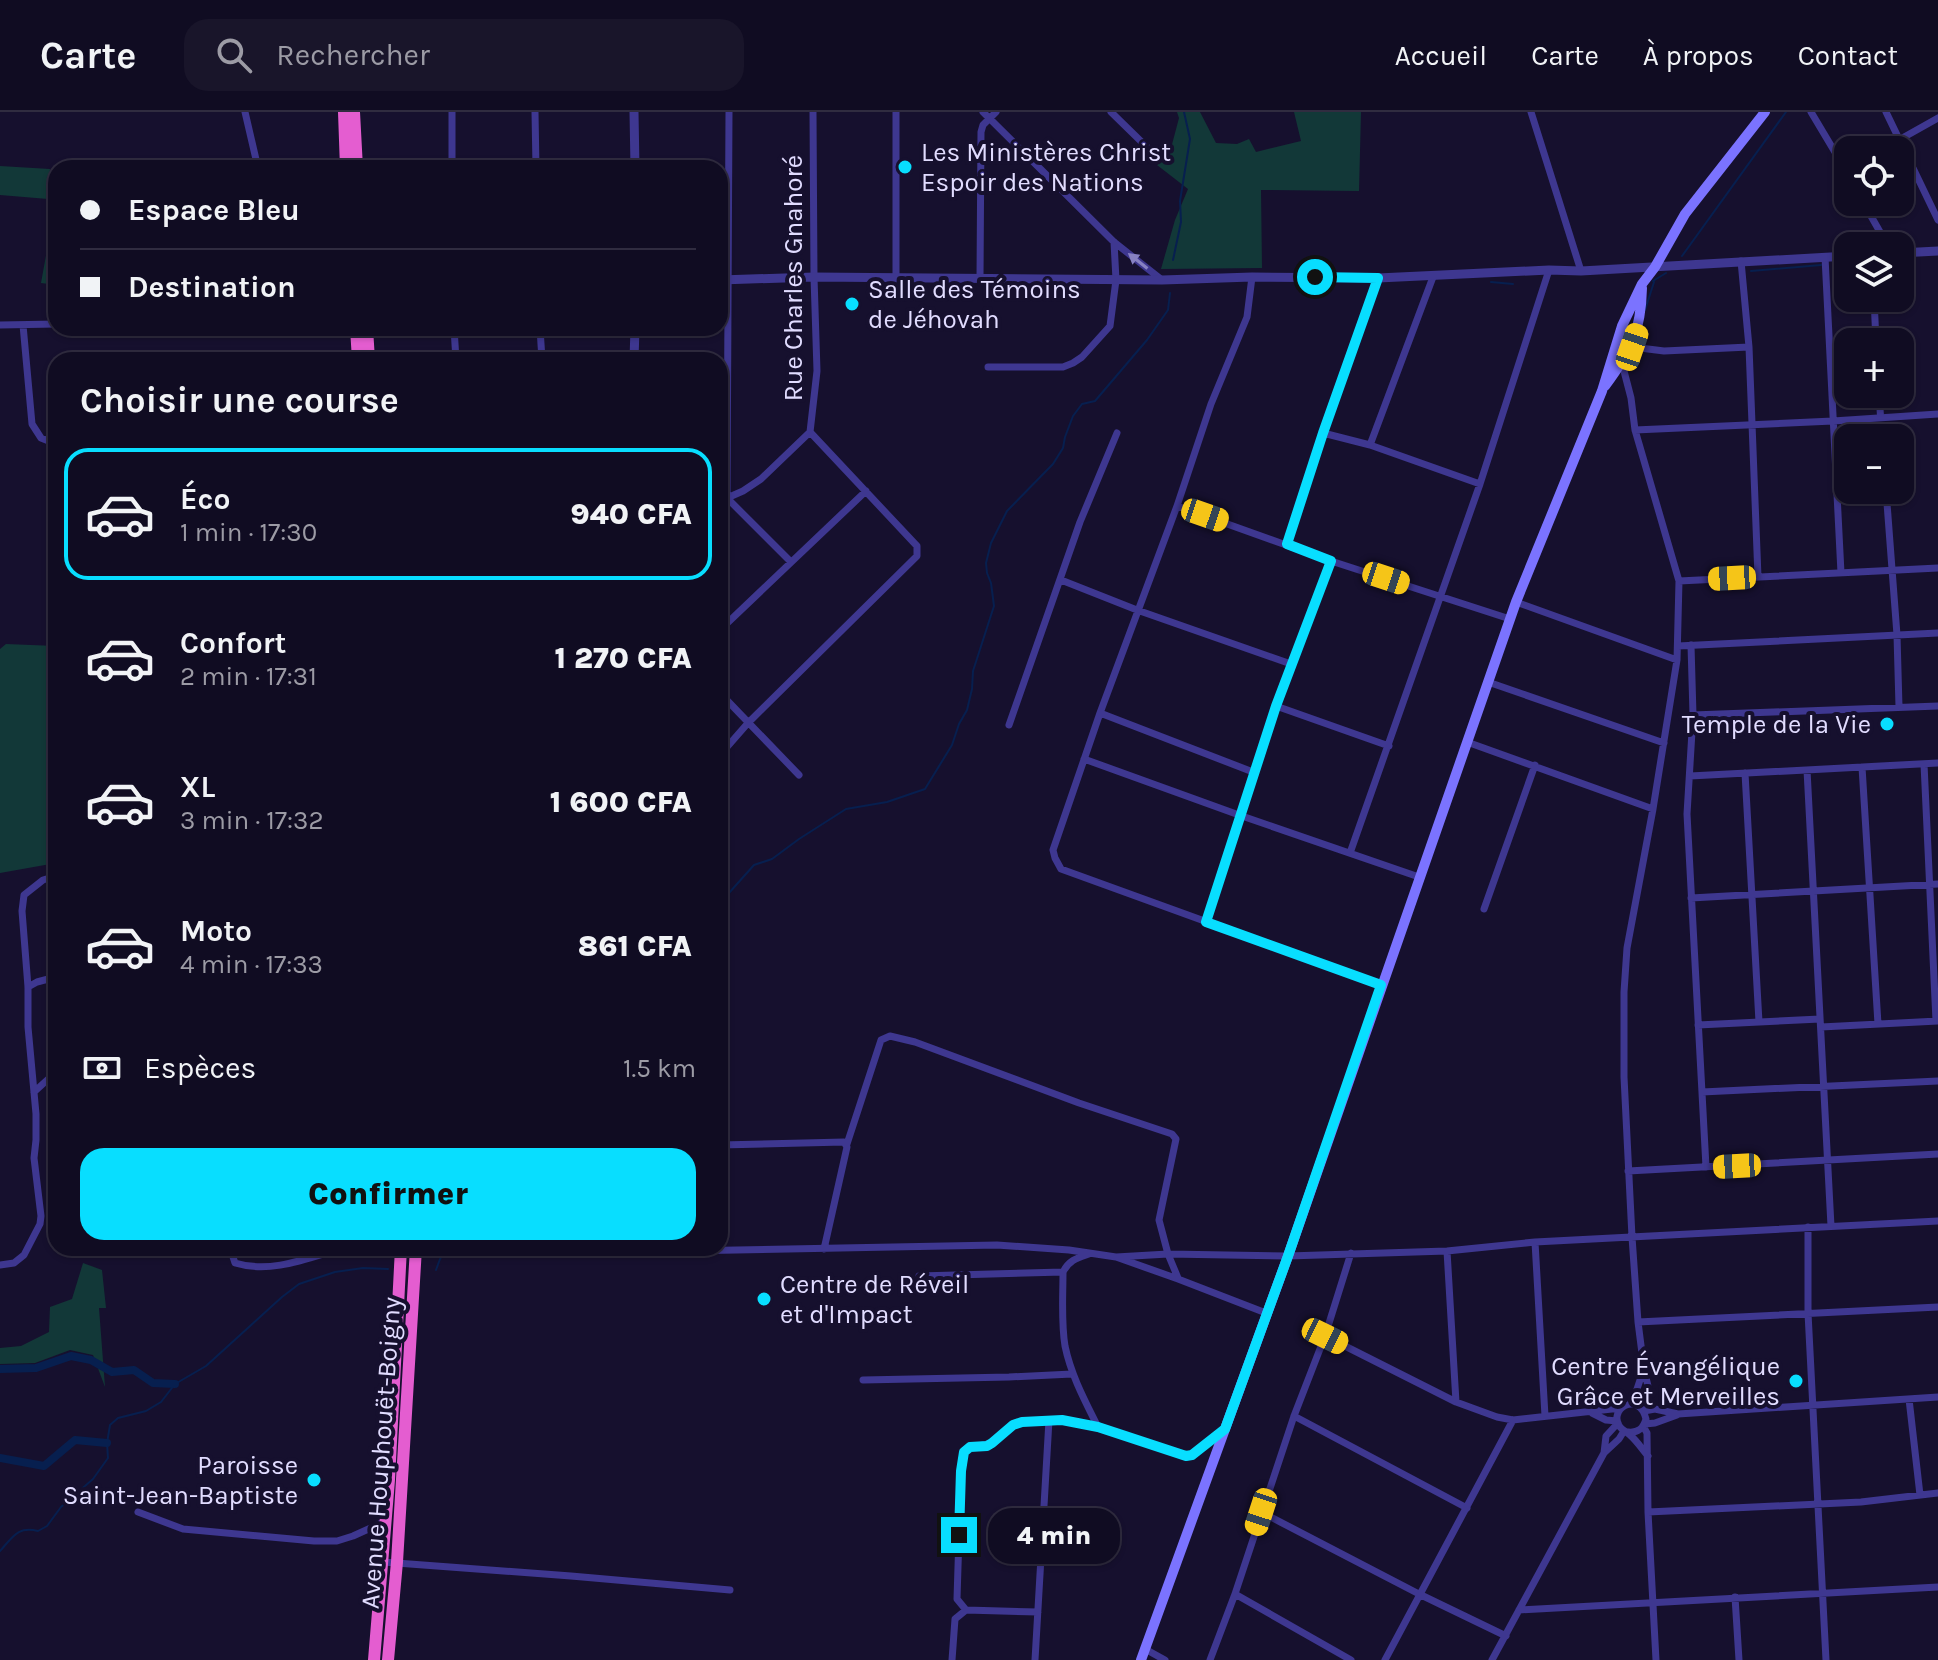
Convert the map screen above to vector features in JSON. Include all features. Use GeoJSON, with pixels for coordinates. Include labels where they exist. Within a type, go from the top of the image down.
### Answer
{"type":"FeatureCollection","features":[{"type":"Feature","properties":{"kind":"highway"},"geometry":{"type":"LineString","coordinates":[[344,112],[346,160]]}},
{"type":"Feature","properties":{"kind":"highway"},"geometry":{"type":"LineString","coordinates":[[354,112],[357,160]]}},
{"type":"Feature","properties":{"kind":"highway","name":"Avenue Houphouët-Boigny"},"geometry":{"type":"LineString","coordinates":[[374,1660],[386,1521],[401,1256]]}},
{"type":"Feature","properties":{"kind":"highway","name":"Avenue Houphouët-Boigny"},"geometry":{"type":"LineString","coordinates":[[388,1660],[416,1256]]}},
{"type":"Feature","properties":{"kind":"main road"},"geometry":{"type":"LineString","coordinates":[[1143,1654],[1288,1256],[1516,602],[1602,391],[1632,302],[1685,214],[1765,112]]}},
{"type":"Feature","properties":{"kind":"main road"},"geometry":{"type":"LineString","coordinates":[[1602,391],[1632,347],[1639,326],[1642,284]]}},
{"type":"Feature","properties":{"kind":"street"},"geometry":{"type":"LineString","coordinates":[[245,112],[256,160]]}},
{"type":"Feature","properties":{"kind":"street"},"geometry":{"type":"LineString","coordinates":[[452,112],[452,160]]}},
{"type":"Feature","properties":{"kind":"street"},"geometry":{"type":"LineString","coordinates":[[535,112],[536,160]]}},
{"type":"Feature","properties":{"kind":"street"},"geometry":{"type":"LineString","coordinates":[[634,112],[635,160]]}},
{"type":"Feature","properties":{"kind":"street"},"geometry":{"type":"LineString","coordinates":[[728,160],[729,112]]}},
{"type":"Feature","properties":{"kind":"street","name":"Rue Charles Gnahoré"},"geometry":{"type":"LineString","coordinates":[[728,497],[761,479],[810,432],[817,371],[813,112]]}},
{"type":"Feature","properties":{"kind":"street"},"geometry":{"type":"LineString","coordinates":[[896,112],[896,279]]}},
{"type":"Feature","properties":{"kind":"street"},"geometry":{"type":"LineString","coordinates":[[983,112],[1114,242],[1162,280]]}},
{"type":"Feature","properties":{"kind":"street"},"geometry":{"type":"LineString","coordinates":[[980,278],[981,132],[983,125],[996,112]]}},
{"type":"Feature","properties":{"kind":"street"},"geometry":{"type":"LineString","coordinates":[[1111,112],[1156,156]]}},
{"type":"Feature","properties":{"kind":"street"},"geometry":{"type":"LineString","coordinates":[[1531,112],[1581,271]]}},
{"type":"Feature","properties":{"kind":"street"},"geometry":{"type":"LineString","coordinates":[[1811,112],[1834,150]]}},
{"type":"Feature","properties":{"kind":"street"},"geometry":{"type":"LineString","coordinates":[[1886,112],[1898,136]]}},
{"type":"Feature","properties":{"kind":"street"},"geometry":{"type":"LineString","coordinates":[[1905,136],[1938,118]]}},
{"type":"Feature","properties":{"kind":"street"},"geometry":{"type":"LineString","coordinates":[[1914,169],[1938,220]]}},
{"type":"Feature","properties":{"kind":"street"},"geometry":{"type":"LineString","coordinates":[[988,367],[1063,367],[1082,357],[1110,326],[1116,280],[1114,242]]}},
{"type":"Feature","properties":{"kind":"street"},"geometry":{"type":"LineString","coordinates":[[1914,252],[1938,251]]}},
{"type":"Feature","properties":{"kind":"street"},"geometry":{"type":"LineString","coordinates":[[1825,257],[1841,573]]}},
{"type":"Feature","properties":{"kind":"street"},"geometry":{"type":"LineString","coordinates":[[728,280],[814,277],[1116,280],[1433,277],[1834,257]]}},
{"type":"Feature","properties":{"kind":"street"},"geometry":{"type":"LineString","coordinates":[[1741,261],[1749,347],[1758,577]]}},
{"type":"Feature","properties":{"kind":"street"},"geometry":{"type":"LineString","coordinates":[[1350,853],[1480,484],[1549,270]]}},
{"type":"Feature","properties":{"kind":"street"},"geometry":{"type":"LineString","coordinates":[[1252,277],[1247,317],[1211,404],[1053,850],[1061,869],[1381,985]]}},
{"type":"Feature","properties":{"kind":"street"},"geometry":{"type":"LineString","coordinates":[[1370,445],[1433,277]]}},
{"type":"Feature","properties":{"kind":"street"},"geometry":{"type":"LineString","coordinates":[[1287,544],[1378,278]]}},
{"type":"Feature","properties":{"kind":"street"},"geometry":{"type":"LineString","coordinates":[[0,325],[48,324]]}},
{"type":"Feature","properties":{"kind":"street"},"geometry":{"type":"LineString","coordinates":[[23,325],[32,424],[41,438],[48,441]]}},
{"type":"Feature","properties":{"kind":"street"},"geometry":{"type":"LineString","coordinates":[[1616,342],[1623,362],[1635,430],[1679,581],[1677,660],[1627,948],[1624,992],[1624,1077],[1632,1237],[1638,1322],[1648,1386],[1648,1401],[1643,1411]]}},
{"type":"Feature","properties":{"kind":"street"},"geometry":{"type":"LineString","coordinates":[[1632,347],[1664,351],[1749,347]]}},
{"type":"Feature","properties":{"kind":"street"},"geometry":{"type":"LineString","coordinates":[[1880,408],[1881,424]]}},
{"type":"Feature","properties":{"kind":"street"},"geometry":{"type":"LineString","coordinates":[[1635,430],[1938,414]]}},
{"type":"Feature","properties":{"kind":"street"},"geometry":{"type":"LineString","coordinates":[[728,746],[917,556],[917,546],[810,432]]}},
{"type":"Feature","properties":{"kind":"street"},"geometry":{"type":"LineString","coordinates":[[1009,725],[1080,522],[1117,433]]}},
{"type":"Feature","properties":{"kind":"street"},"geometry":{"type":"LineString","coordinates":[[1323,433],[1370,445],[1480,484]]}},
{"type":"Feature","properties":{"kind":"street"},"geometry":{"type":"LineString","coordinates":[[728,622],[866,491]]}},
{"type":"Feature","properties":{"kind":"street"},"geometry":{"type":"LineString","coordinates":[[728,504],[791,562]]}},
{"type":"Feature","properties":{"kind":"street"},"geometry":{"type":"LineString","coordinates":[[1887,504],[1899,707]]}},
{"type":"Feature","properties":{"kind":"street"},"geometry":{"type":"LineString","coordinates":[[1177,506],[1331,561],[1510,619]]}},
{"type":"Feature","properties":{"kind":"street"},"geometry":{"type":"LineString","coordinates":[[1206,922],[1253,772],[1331,561]]}},
{"type":"Feature","properties":{"kind":"street"},"geometry":{"type":"LineString","coordinates":[[1679,581],[1938,568]]}},
{"type":"Feature","properties":{"kind":"street"},"geometry":{"type":"LineString","coordinates":[[1061,580],[1291,664]]}},
{"type":"Feature","properties":{"kind":"street"},"geometry":{"type":"LineString","coordinates":[[1516,602],[1677,660]]}},
{"type":"Feature","properties":{"kind":"street"},"geometry":{"type":"LineString","coordinates":[[1678,646],[1938,633]]}},
{"type":"Feature","properties":{"kind":"street"},"geometry":{"type":"LineString","coordinates":[[1691,645],[1693,715],[1687,814],[1706,1167]]}},
{"type":"Feature","properties":{"kind":"street"},"geometry":{"type":"LineString","coordinates":[[1488,682],[1664,743]]}},
{"type":"Feature","properties":{"kind":"street"},"geometry":{"type":"LineString","coordinates":[[728,702],[799,775]]}},
{"type":"Feature","properties":{"kind":"street"},"geometry":{"type":"LineString","coordinates":[[1276,706],[1389,746]]}},
{"type":"Feature","properties":{"kind":"street"},"geometry":{"type":"LineString","coordinates":[[1693,715],[1938,706]]}},
{"type":"Feature","properties":{"kind":"street"},"geometry":{"type":"LineString","coordinates":[[1100,713],[1253,772]]}},
{"type":"Feature","properties":{"kind":"street"},"geometry":{"type":"LineString","coordinates":[[1467,742],[1653,809]]}},
{"type":"Feature","properties":{"kind":"street"},"geometry":{"type":"LineString","coordinates":[[1084,759],[1419,877]]}},
{"type":"Feature","properties":{"kind":"street"},"geometry":{"type":"LineString","coordinates":[[1690,776],[1938,763]]}},
{"type":"Feature","properties":{"kind":"street"},"geometry":{"type":"LineString","coordinates":[[1698,1025],[1937,1021],[1934,884],[1924,764]]}},
{"type":"Feature","properties":{"kind":"street"},"geometry":{"type":"LineString","coordinates":[[1484,909],[1535,765]]}},
{"type":"Feature","properties":{"kind":"street"},"geometry":{"type":"LineString","coordinates":[[1862,767],[1878,1024]]}},
{"type":"Feature","properties":{"kind":"street"},"geometry":{"type":"LineString","coordinates":[[1807,770],[1831,1226]]}},
{"type":"Feature","properties":{"kind":"street"},"geometry":{"type":"LineString","coordinates":[[1745,773],[1759,1022]]}},
{"type":"Feature","properties":{"kind":"street"},"geometry":{"type":"LineString","coordinates":[[0,1265],[20,1260],[40,1224],[22,911],[24,895],[48,878]]}},
{"type":"Feature","properties":{"kind":"street"},"geometry":{"type":"LineString","coordinates":[[1691,898],[1934,884]]}},
{"type":"Feature","properties":{"kind":"street"},"geometry":{"type":"LineString","coordinates":[[28,987],[48,979]]}},
{"type":"Feature","properties":{"kind":"street"},"geometry":{"type":"LineString","coordinates":[[824,1249],[847,1144],[881,1040],[890,1036],[915,1042],[1172,1134],[1176,1146],[1166,1177],[1159,1220],[1178,1279]]}},
{"type":"Feature","properties":{"kind":"street"},"geometry":{"type":"LineString","coordinates":[[34,1092],[48,1079]]}},
{"type":"Feature","properties":{"kind":"street"},"geometry":{"type":"LineString","coordinates":[[1702,1092],[1938,1081]]}},
{"type":"Feature","properties":{"kind":"street"},"geometry":{"type":"LineString","coordinates":[[728,1145],[847,1144]]}},
{"type":"Feature","properties":{"kind":"street"},"geometry":{"type":"LineString","coordinates":[[1628,1171],[1938,1154]]}},
{"type":"Feature","properties":{"kind":"street"},"geometry":{"type":"LineString","coordinates":[[1116,1257],[1447,1251],[1535,1242],[1938,1221]]}},
{"type":"Feature","properties":{"kind":"street"},"geometry":{"type":"LineString","coordinates":[[1808,1227],[1808,1313],[1826,1660]]}},
{"type":"Feature","properties":{"kind":"street"},"geometry":{"type":"LineString","coordinates":[[1535,1242],[1545,1416]]}},
{"type":"Feature","properties":{"kind":"street"},"geometry":{"type":"LineString","coordinates":[[728,1250],[997,1245],[1095,1252],[1178,1279],[1266,1313]]}},
{"type":"Feature","properties":{"kind":"street"},"geometry":{"type":"LineString","coordinates":[[1447,1251],[1456,1402]]}},
{"type":"Feature","properties":{"kind":"street"},"geometry":{"type":"LineString","coordinates":[[1095,1252],[1076,1258],[1067,1264],[1063,1272],[1063,1327],[1072,1374],[1098,1427]]}},
{"type":"Feature","properties":{"kind":"street"},"geometry":{"type":"LineString","coordinates":[[1210,1660],[1294,1416],[1325,1336],[1351,1253]]}},
{"type":"Feature","properties":{"kind":"street"},"geometry":{"type":"LineString","coordinates":[[233,1256],[235,1263],[247,1267],[278,1266],[314,1256]]}},
{"type":"Feature","properties":{"kind":"street"},"geometry":{"type":"LineString","coordinates":[[919,1276],[1063,1272]]}},
{"type":"Feature","properties":{"kind":"street"},"geometry":{"type":"LineString","coordinates":[[1638,1322],[1938,1307]]}},
{"type":"Feature","properties":{"kind":"street"},"geometry":{"type":"LineString","coordinates":[[1325,1336],[1456,1402],[1497,1417],[1513,1420],[1621,1408],[1630,1404],[1643,1411],[1646,1419],[1644,1425],[1638,1431],[1626,1432],[1604,1453],[1492,1660]]}},
{"type":"Feature","properties":{"kind":"street"},"geometry":{"type":"LineString","coordinates":[[1630,1404],[1644,1369]]}},
{"type":"Feature","properties":{"kind":"street"},"geometry":{"type":"LineString","coordinates":[[863,1380],[1072,1374]]}},
{"type":"Feature","properties":{"kind":"street"},"geometry":{"type":"LineString","coordinates":[[1643,1411],[1655,1409],[1678,1414],[1938,1397]]}},
{"type":"Feature","properties":{"kind":"street"},"geometry":{"type":"LineString","coordinates":[[1909,1399],[1920,1495]]}},
{"type":"Feature","properties":{"kind":"street"},"geometry":{"type":"LineString","coordinates":[[1604,1453],[1606,1436],[1617,1422],[1621,1408]]}},
{"type":"Feature","properties":{"kind":"street"},"geometry":{"type":"LineString","coordinates":[[1590,1412],[1617,1422],[1648,1456]]}},
{"type":"Feature","properties":{"kind":"street"},"geometry":{"type":"LineString","coordinates":[[1644,1425],[1678,1414]]}},
{"type":"Feature","properties":{"kind":"street"},"geometry":{"type":"LineString","coordinates":[[1294,1416],[1467,1508]]}},
{"type":"Feature","properties":{"kind":"street"},"geometry":{"type":"LineString","coordinates":[[1035,1660],[1049,1420]]}},
{"type":"Feature","properties":{"kind":"street"},"geometry":{"type":"LineString","coordinates":[[966,1610],[957,1599],[961,1471],[964,1452],[970,1447],[987,1446],[1013,1425],[1022,1422],[1062,1420],[1098,1427],[1186,1456],[1192,1455],[1225,1429]]}},
{"type":"Feature","properties":{"kind":"street"},"geometry":{"type":"LineString","coordinates":[[1385,1660],[1513,1420]]}},
{"type":"Feature","properties":{"kind":"street"},"geometry":{"type":"LineString","coordinates":[[1644,1425],[1647,1433],[1656,1660]]}},
{"type":"Feature","properties":{"kind":"street"},"geometry":{"type":"LineString","coordinates":[[1648,1512],[1861,1502],[1938,1493]]}},
{"type":"Feature","properties":{"kind":"street"},"geometry":{"type":"LineString","coordinates":[[138,1512],[183,1529],[314,1541],[345,1539],[386,1521]]}},
{"type":"Feature","properties":{"kind":"street"},"geometry":{"type":"LineString","coordinates":[[1261,1512],[1506,1636]]}},
{"type":"Feature","properties":{"kind":"street"},"geometry":{"type":"LineString","coordinates":[[383,1562],[730,1590]]}},
{"type":"Feature","properties":{"kind":"street"},"geometry":{"type":"LineString","coordinates":[[1519,1610],[1938,1587]]}},
{"type":"Feature","properties":{"kind":"street"},"geometry":{"type":"LineString","coordinates":[[1235,1594],[1351,1660]]}},
{"type":"Feature","properties":{"kind":"street"},"geometry":{"type":"LineString","coordinates":[[1735,1597],[1739,1660]]}},
{"type":"Feature","properties":{"kind":"street"},"geometry":{"type":"LineString","coordinates":[[952,1660],[955,1619],[966,1610],[1038,1612]]}},
{"type":"Feature","properties":{"kind":"street"},"geometry":{"type":"LineString","coordinates":[[1143,1654],[1165,1660]]}},
{"type":"Feature","properties":{"kind":"green space"},"geometry":{"type":"Polygon","coordinates":[[[1177,112],[1200,112],[1216,143],[1237,144],[1249,139],[1256,152],[1301,141],[1294,112],[1361,112],[1359,191],[1261,190],[1262,268],[1161,269],[1175,220],[1188,189],[1157,165],[1170,152],[1179,118],[1177,112]]]}},
{"type":"Feature","properties":{"kind":"green space"},"geometry":{"type":"Polygon","coordinates":[[[0,166],[48,169],[48,199],[0,195],[0,166]]]}},
{"type":"Feature","properties":{"kind":"green space"},"geometry":{"type":"Polygon","coordinates":[[[48,244],[48,284],[41,283],[48,244]]]}},
{"type":"Feature","properties":{"kind":"green space"},"geometry":{"type":"Polygon","coordinates":[[[6,644],[48,646],[48,864],[0,873],[0,649],[6,644]]]}},
{"type":"Feature","properties":{"kind":"green space"},"geometry":{"type":"Polygon","coordinates":[[[83,1263],[102,1270],[106,1308],[99,1308],[105,1387],[93,1355],[70,1350],[35,1363],[0,1364],[0,1348],[21,1346],[49,1332],[50,1307],[72,1299],[83,1263]]]}},
{"type":"Feature","properties":{"kind":"waterway"},"geometry":{"type":"LineString","coordinates":[[1173,260],[1181,222],[1180,201],[1190,139],[1184,112]]}},
{"type":"Feature","properties":{"kind":"waterway"},"geometry":{"type":"LineString","coordinates":[[1682,256],[1786,112]]}},
{"type":"Feature","properties":{"kind":"waterway"},"geometry":{"type":"LineString","coordinates":[[1751,271],[1821,265]]}},
{"type":"Feature","properties":{"kind":"waterway"},"geometry":{"type":"LineString","coordinates":[[1653,281],[1666,273]]}},
{"type":"Feature","properties":{"kind":"waterway"},"geometry":{"type":"LineString","coordinates":[[1491,282],[1513,284]]}},
{"type":"Feature","properties":{"kind":"waterway"},"geometry":{"type":"LineString","coordinates":[[1645,310],[1654,282]]}},
{"type":"Feature","properties":{"kind":"waterway"},"geometry":{"type":"LineString","coordinates":[[728,894],[754,865],[772,859],[846,809],[887,802],[925,789],[952,745],[967,710],[973,671],[994,606],[986,563],[991,543],[1007,511],[1053,464],[1063,448],[1073,416],[1082,404],[1095,401],[1147,340],[1168,310],[1170,293]]}},
{"type":"Feature","properties":{"kind":"waterway"},"geometry":{"type":"LineString","coordinates":[[436,1270],[442,1256]]}},
{"type":"Feature","properties":{"kind":"waterway"},"geometry":{"type":"LineString","coordinates":[[0,1551],[20,1531],[38,1531],[47,1526],[61,1507],[93,1479],[108,1458],[110,1425],[118,1418],[146,1411],[161,1402],[175,1384],[206,1366],[299,1284],[335,1272],[363,1268],[388,1269]]}},
{"type":"Feature","properties":{"kind":"waterway"},"geometry":{"type":"LineString","coordinates":[[0,1369],[36,1368],[71,1356],[91,1360],[112,1372],[134,1370],[153,1383],[175,1384]]}},
{"type":"Feature","properties":{"kind":"waterway"},"geometry":{"type":"LineString","coordinates":[[0,1458],[44,1466],[75,1440],[107,1443]]}},
{"type":"Feature","properties":{"kind":"place","name":"Les Ministères Christ Espoir des Nations"},"geometry":{"type":"Point","coordinates":[905,167]}},
{"type":"Feature","properties":{"kind":"place","name":"Salle des Témoins de Jéhovah"},"geometry":{"type":"Point","coordinates":[852,304]}},
{"type":"Feature","properties":{"kind":"place","name":"Temple de la Vie"},"geometry":{"type":"Point","coordinates":[1887,724]}},
{"type":"Feature","properties":{"kind":"place","name":"Centre de Réveil et d'Impact"},"geometry":{"type":"Point","coordinates":[764,1299]}},
{"type":"Feature","properties":{"kind":"place","name":"Centre Évangélique Grâce et Merveilles"},"geometry":{"type":"Point","coordinates":[1796,1381]}},
{"type":"Feature","properties":{"kind":"place","name":"Paroisse Saint-Jean-Baptiste"},"geometry":{"type":"Point","coordinates":[314,1480]}},
{"type":"Feature","properties":{"kind":"route"},"geometry":{"type":"LineString","coordinates":[[959,1535],[964,1452],[970,1447],[987,1446],[1013,1425],[1062,1420],[1098,1427],[1180,1456],[1192,1455],[1225,1429],[1381,985],[1206,922],[1276,706],[1331,561],[1287,544],[1378,278],[1315,277]]}}]}
